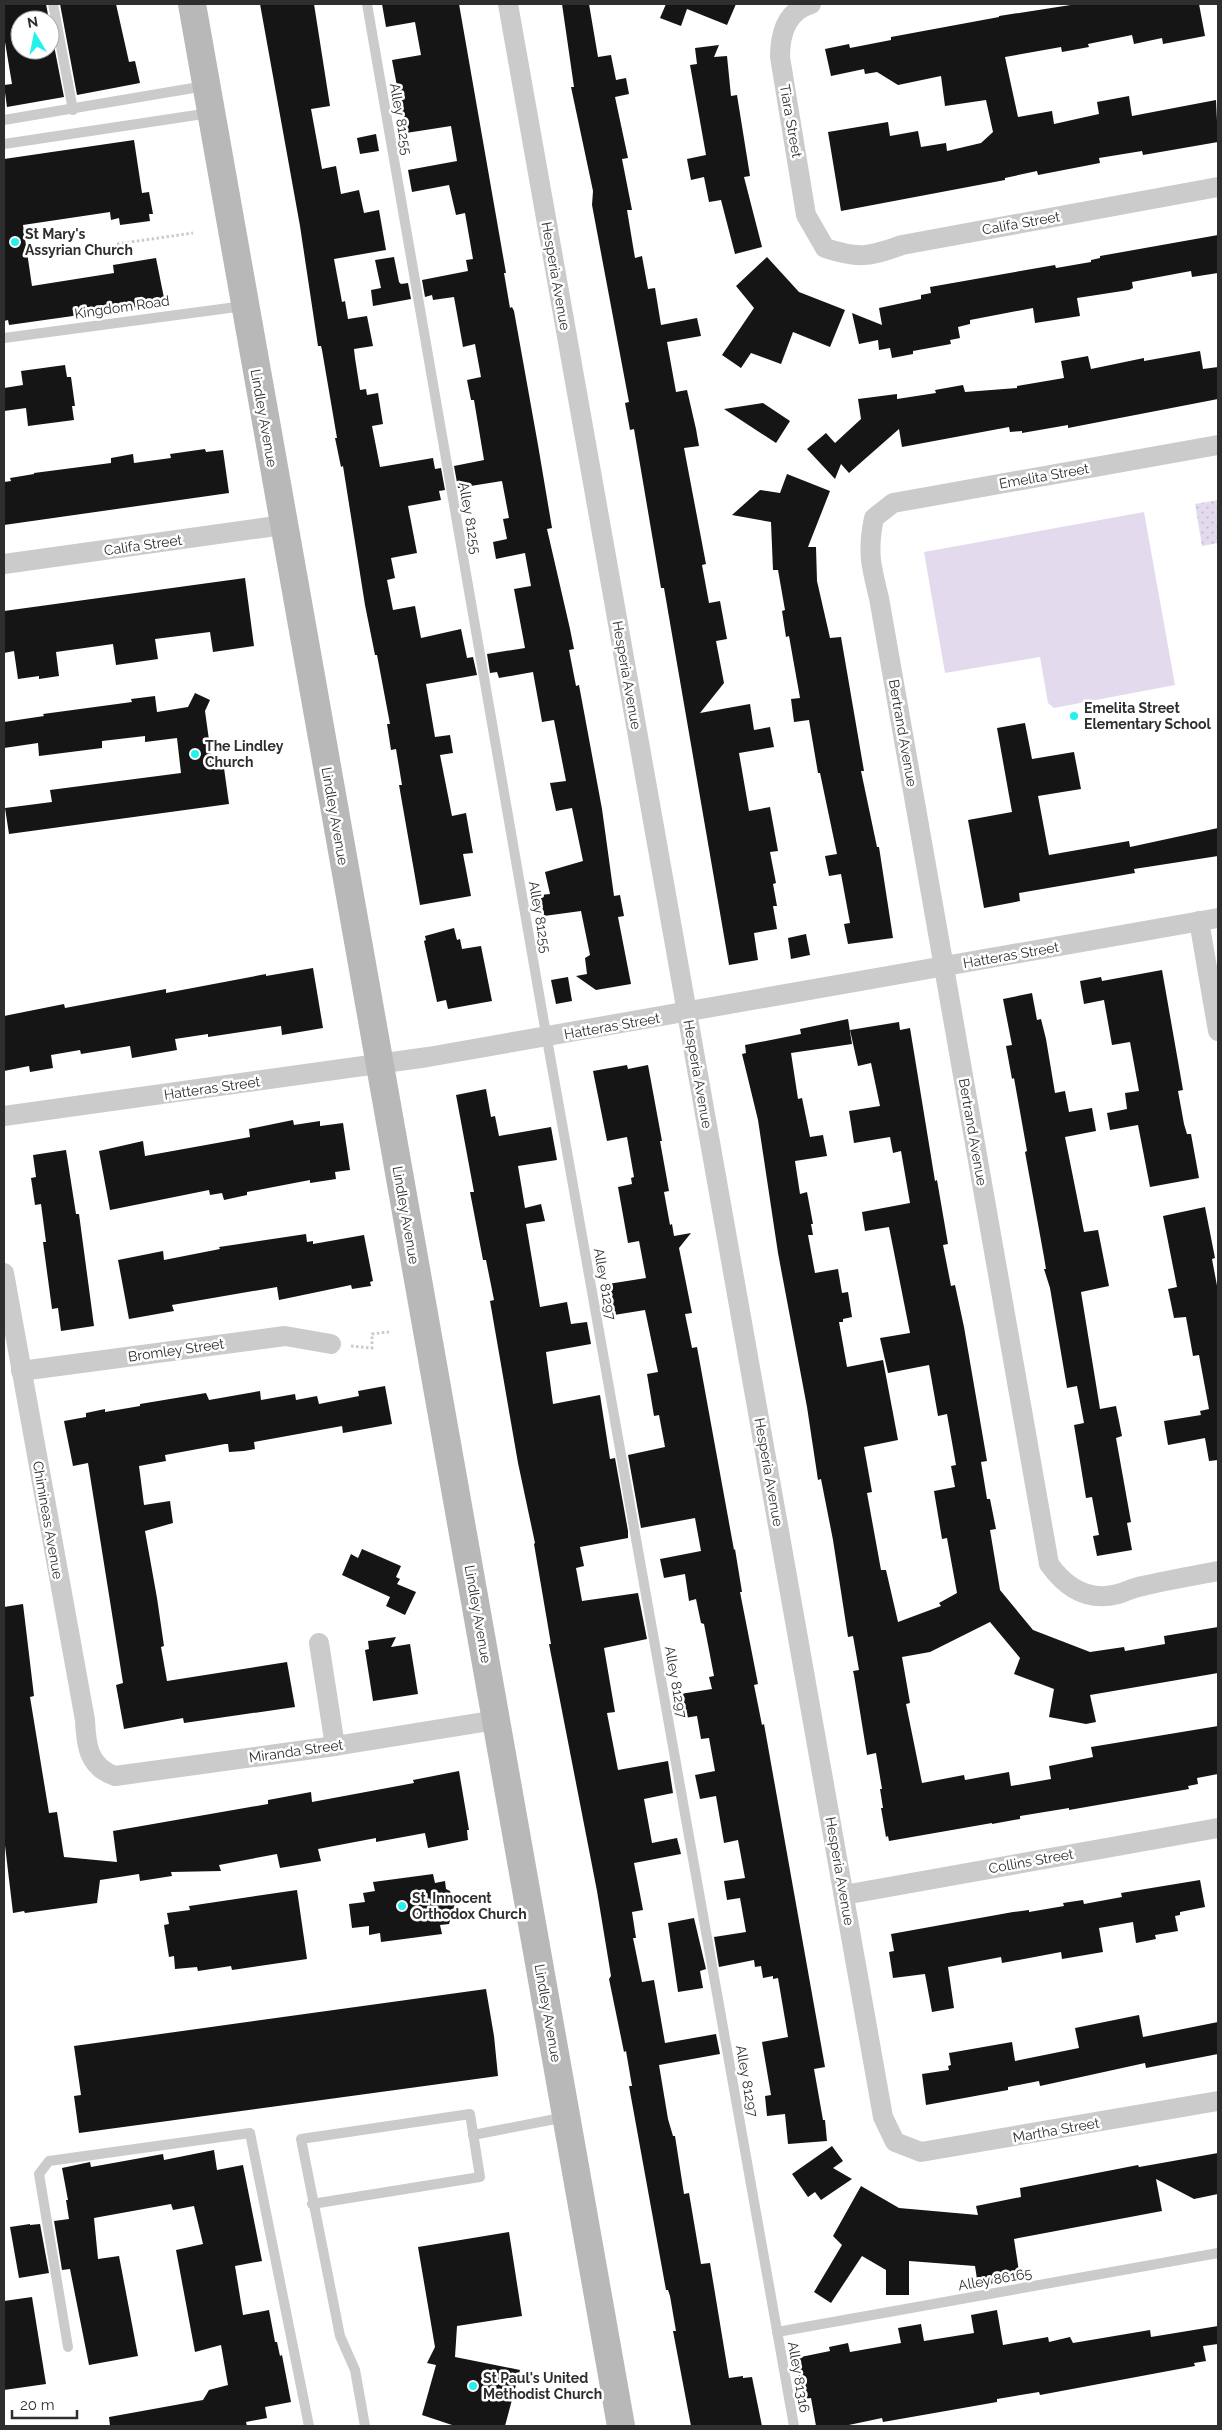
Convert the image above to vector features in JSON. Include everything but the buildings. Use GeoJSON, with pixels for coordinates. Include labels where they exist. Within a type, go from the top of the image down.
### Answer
{"type":"FeatureCollection","features":[{"type":"Feature","properties":{"kind":"main road","name":"Lindley Avenue"},"geometry":{"type":"LineString","coordinates":[[192,4],[620,2426]]}},
{"type":"Feature","properties":{"kind":"street","name":"Hesperia Avenue"},"geometry":{"type":"LineString","coordinates":[[508,4],[883,2117],[894,2142]]}},
{"type":"Feature","properties":{"kind":"street","name":"Tiara Street"},"geometry":{"type":"LineString","coordinates":[[811,4],[805,5],[787,20],[780,37],[780,57],[806,215],[825,248]]}},
{"type":"Feature","properties":{"kind":"street","name":"Califa Street"},"geometry":{"type":"LineString","coordinates":[[825,248],[851,256],[878,254],[902,245],[1218,187]]}},
{"type":"Feature","properties":{"kind":"street","name":"Emelita Street"},"geometry":{"type":"LineString","coordinates":[[874,518],[894,503],[918,497],[1218,445]]}},
{"type":"Feature","properties":{"kind":"street","name":"Bertrand Avenue"},"geometry":{"type":"LineString","coordinates":[[874,518],[869,544],[872,570],[879,598],[1049,1564],[1060,1580],[1078,1591],[1099,1597],[1118,1594],[1138,1586],[1218,1571]]}},
{"type":"Feature","properties":{"kind":"street","name":"Califa Street"},"geometry":{"type":"LineString","coordinates":[[4,564],[283,525]]}},
{"type":"Feature","properties":{"kind":"street","name":"Hatteras Street"},"geometry":{"type":"LineString","coordinates":[[4,1116],[379,1065],[548,1037],[1209,920]]}},
{"type":"Feature","properties":{"kind":"street"},"geometry":{"type":"LineString","coordinates":[[1209,920],[1218,1031]]}},
{"type":"Feature","properties":{"kind":"street","name":"Chimineas Avenue"},"geometry":{"type":"LineString","coordinates":[[4,1272],[85,1720],[87,1747],[98,1765]]}},
{"type":"Feature","properties":{"kind":"street","name":"Bromley Street"},"geometry":{"type":"LineString","coordinates":[[21,1371],[285,1336],[331,1344]]}},
{"type":"Feature","properties":{"kind":"street"},"geometry":{"type":"LineString","coordinates":[[319,1643],[335,1746]]}},
{"type":"Feature","properties":{"kind":"street","name":"Miranda Street"},"geometry":{"type":"LineString","coordinates":[[98,1765],[106,1773],[115,1776],[335,1746],[496,1720]]}},
{"type":"Feature","properties":{"kind":"street","name":"Collins Street"},"geometry":{"type":"LineString","coordinates":[[844,1895],[1218,1828]]}},
{"type":"Feature","properties":{"kind":"street","name":"Martha Street"},"geometry":{"type":"LineString","coordinates":[[894,2142],[921,2152],[940,2150],[1218,2101]]}},
{"type":"Feature","properties":{"kind":"lane"},"geometry":{"type":"LineString","coordinates":[[53,4],[73,110]]}},
{"type":"Feature","properties":{"kind":"lane","name":"Alley 81255"},"geometry":{"type":"LineString","coordinates":[[366,4],[548,1037]]}},
{"type":"Feature","properties":{"kind":"lane"},"geometry":{"type":"LineString","coordinates":[[4,120],[73,110],[206,86]]}},
{"type":"Feature","properties":{"kind":"lane"},"geometry":{"type":"LineString","coordinates":[[4,144],[210,113]]}},
{"type":"Feature","properties":{"kind":"lane","name":"Kingdom Road"},"geometry":{"type":"LineString","coordinates":[[4,338],[244,306]]}},
{"type":"Feature","properties":{"kind":"lane","name":"Alley 81297"},"geometry":{"type":"LineString","coordinates":[[548,1037],[777,2332]]}},
{"type":"Feature","properties":{"kind":"lane"},"geometry":{"type":"LineString","coordinates":[[312,2204],[480,2177],[470,2114],[301,2139],[312,2204],[340,2336],[355,2370],[366,2426]]}},
{"type":"Feature","properties":{"kind":"lane"},"geometry":{"type":"LineString","coordinates":[[473,2135],[566,2117]]}},
{"type":"Feature","properties":{"kind":"lane"},"geometry":{"type":"LineString","coordinates":[[68,2347],[39,2174],[49,2161],[250,2133],[309,2426]]}},
{"type":"Feature","properties":{"kind":"lane","name":"Alley 86165"},"geometry":{"type":"LineString","coordinates":[[777,2332],[1218,2253]]}},
{"type":"Feature","properties":{"kind":"lane","name":"Alley 81316"},"geometry":{"type":"LineString","coordinates":[[777,2332],[794,2426]]}},
{"type":"Feature","properties":{"kind":"path"},"geometry":{"type":"LineString","coordinates":[[117,244],[193,233]]}},
{"type":"Feature","properties":{"kind":"path"},"geometry":{"type":"LineString","coordinates":[[331,1344],[372,1348],[372,1334],[389,1332]]}},
{"type":"Feature","properties":{"kind":"shaded area"},"geometry":{"type":"Polygon","coordinates":[[[1218,500],[1218,543],[1202,546],[1195,504],[1218,500]]]}},
{"type":"Feature","properties":{"kind":"shaded area"},"geometry":{"type":"Polygon","coordinates":[[[1144,512],[1175,685],[1054,708],[1048,703],[1040,657],[945,673],[924,552],[1144,512]]]}},
{"type":"Feature","properties":{"kind":"place","name":"St Mary's Assyrian Church"},"geometry":{"type":"Point","coordinates":[15,242]}},
{"type":"Feature","properties":{"kind":"place","name":"Emelita Street Elementary School"},"geometry":{"type":"Point","coordinates":[1074,716]}},
{"type":"Feature","properties":{"kind":"place","name":"The Lindley Church"},"geometry":{"type":"Point","coordinates":[195,754]}},
{"type":"Feature","properties":{"kind":"place","name":"St. Innocent Orthodox Church"},"geometry":{"type":"Point","coordinates":[402,1906]}},
{"type":"Feature","properties":{"kind":"place","name":"St Paul's United Methodist Church"},"geometry":{"type":"Point","coordinates":[473,2386]}}]}
